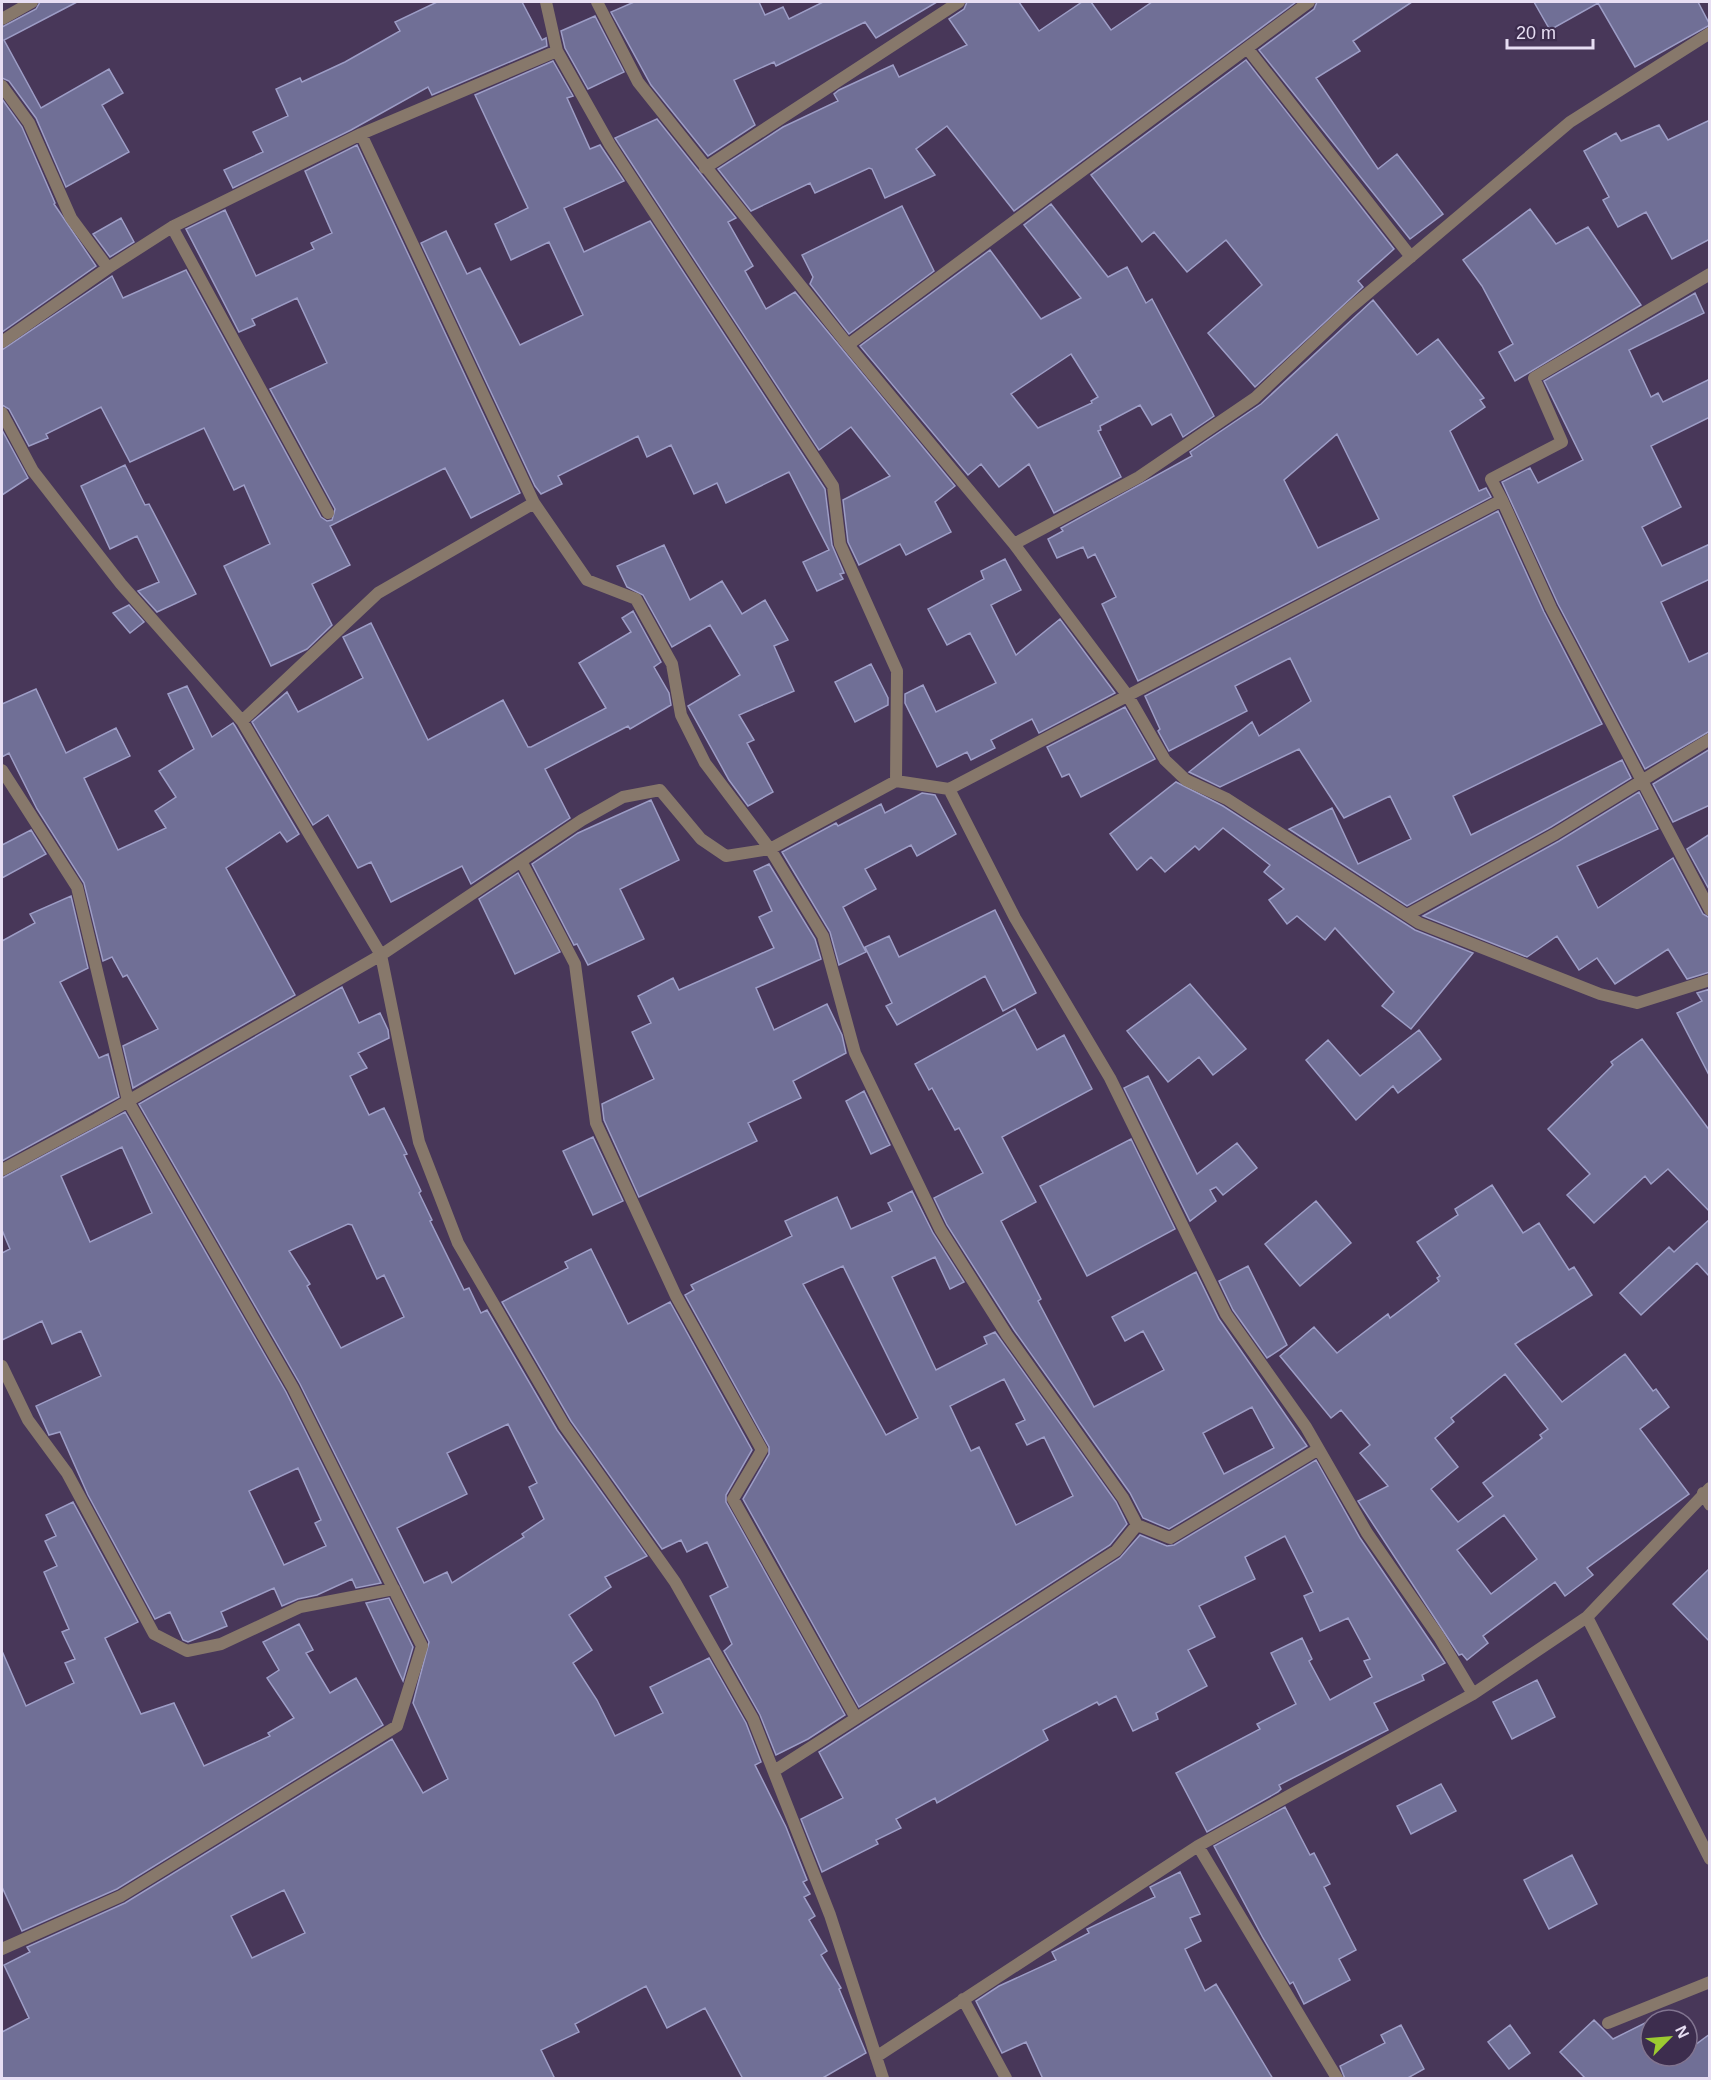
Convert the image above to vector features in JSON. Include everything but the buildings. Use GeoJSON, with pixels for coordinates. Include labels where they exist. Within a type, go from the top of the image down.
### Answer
{"type":"FeatureCollection","features":[{"type":"Feature","properties":{"kind":"street"},"geometry":{"type":"LineString","coordinates":[[2,19],[32,2]]}},
{"type":"Feature","properties":{"kind":"street"},"geometry":{"type":"LineString","coordinates":[[546,2],[557,51],[610,145],[833,486],[840,544],[897,672],[896,781]]}},
{"type":"Feature","properties":{"kind":"street"},"geometry":{"type":"LineString","coordinates":[[597,2],[638,82],[848,345],[1014,544],[1128,696],[1165,760],[1186,780],[1227,799],[1419,923],[1600,994],[1637,1003],[1710,980]]}},
{"type":"Feature","properties":{"kind":"street"},"geometry":{"type":"LineString","coordinates":[[705,168],[959,2]]}},
{"type":"Feature","properties":{"kind":"street"},"geometry":{"type":"LineString","coordinates":[[848,345],[1309,2]]}},
{"type":"Feature","properties":{"kind":"street"},"geometry":{"type":"LineString","coordinates":[[1014,544],[1139,477],[1255,398],[1348,310],[1570,122],[1710,33]]}},
{"type":"Feature","properties":{"kind":"street"},"geometry":{"type":"LineString","coordinates":[[1247,48],[1411,257]]}},
{"type":"Feature","properties":{"kind":"street"},"geometry":{"type":"LineString","coordinates":[[2,342],[108,268],[172,227],[361,134],[557,51]]}},
{"type":"Feature","properties":{"kind":"street"},"geometry":{"type":"LineString","coordinates":[[2,86],[29,123],[71,218],[108,268]]}},
{"type":"Feature","properties":{"kind":"street"},"geometry":{"type":"LineString","coordinates":[[361,134],[534,503],[587,580],[636,599],[672,664],[681,716],[705,763],[770,849],[823,936],[855,1053],[940,1229],[1007,1335],[1124,1498],[1137,1526],[1170,1538],[1317,1450]]}},
{"type":"Feature","properties":{"kind":"street"},"geometry":{"type":"LineString","coordinates":[[172,227],[328,513]]}},
{"type":"Feature","properties":{"kind":"street"},"geometry":{"type":"LineString","coordinates":[[1710,274],[1534,378],[1562,442],[1491,479],[1551,608],[1710,910]]}},
{"type":"Feature","properties":{"kind":"street"},"geometry":{"type":"LineString","coordinates":[[2,413],[33,471],[114,575],[242,721],[381,955],[411,1091],[419,1142],[458,1243],[564,1425],[675,1582],[753,1719],[830,1915],[883,2079]]}},
{"type":"Feature","properties":{"kind":"street"},"geometry":{"type":"LineString","coordinates":[[2,1170],[128,1101],[381,955],[582,820],[623,797],[660,790],[701,839],[726,856],[770,849],[896,781],[949,789],[1502,500]]}},
{"type":"Feature","properties":{"kind":"street"},"geometry":{"type":"LineString","coordinates":[[242,721],[378,593],[534,503]]}},
{"type":"Feature","properties":{"kind":"street"},"geometry":{"type":"LineString","coordinates":[[1407,915],[1555,834],[1710,739]]}},
{"type":"Feature","properties":{"kind":"street"},"geometry":{"type":"LineString","coordinates":[[2,770],[77,887],[128,1101],[293,1388],[422,1646],[397,1726],[121,1896],[2,1949]]}},
{"type":"Feature","properties":{"kind":"street"},"geometry":{"type":"LineString","coordinates":[[949,789],[1015,918],[1110,1078],[1226,1314],[1306,1427],[1317,1450],[1367,1533],[1439,1637],[1473,1694]]}},
{"type":"Feature","properties":{"kind":"street"},"geometry":{"type":"LineString","coordinates":[[521,861],[575,964],[596,1123],[676,1296],[762,1450],[733,1498],[856,1718]]}},
{"type":"Feature","properties":{"kind":"street"},"geometry":{"type":"LineString","coordinates":[[2,1366],[28,1420],[67,1473],[154,1634],[188,1651],[221,1644],[300,1607],[394,1589]]}},
{"type":"Feature","properties":{"kind":"street"},"geometry":{"type":"LineString","coordinates":[[876,2057],[1198,1846],[1473,1694],[1587,1617],[1706,1490]]}},
{"type":"Feature","properties":{"kind":"street"},"geometry":{"type":"LineString","coordinates":[[1706,1490],[1710,1505]]}},
{"type":"Feature","properties":{"kind":"street"},"geometry":{"type":"LineString","coordinates":[[774,1771],[1116,1551],[1137,1526]]}},
{"type":"Feature","properties":{"kind":"street"},"geometry":{"type":"LineString","coordinates":[[1587,1617],[1710,1859]]}},
{"type":"Feature","properties":{"kind":"street"},"geometry":{"type":"LineString","coordinates":[[1198,1846],[1337,2079]]}},
{"type":"Feature","properties":{"kind":"street"},"geometry":{"type":"LineString","coordinates":[[1608,2023],[1710,1982]]}},
{"type":"Feature","properties":{"kind":"street"},"geometry":{"type":"LineString","coordinates":[[963,1999],[1006,2079]]}}]}
